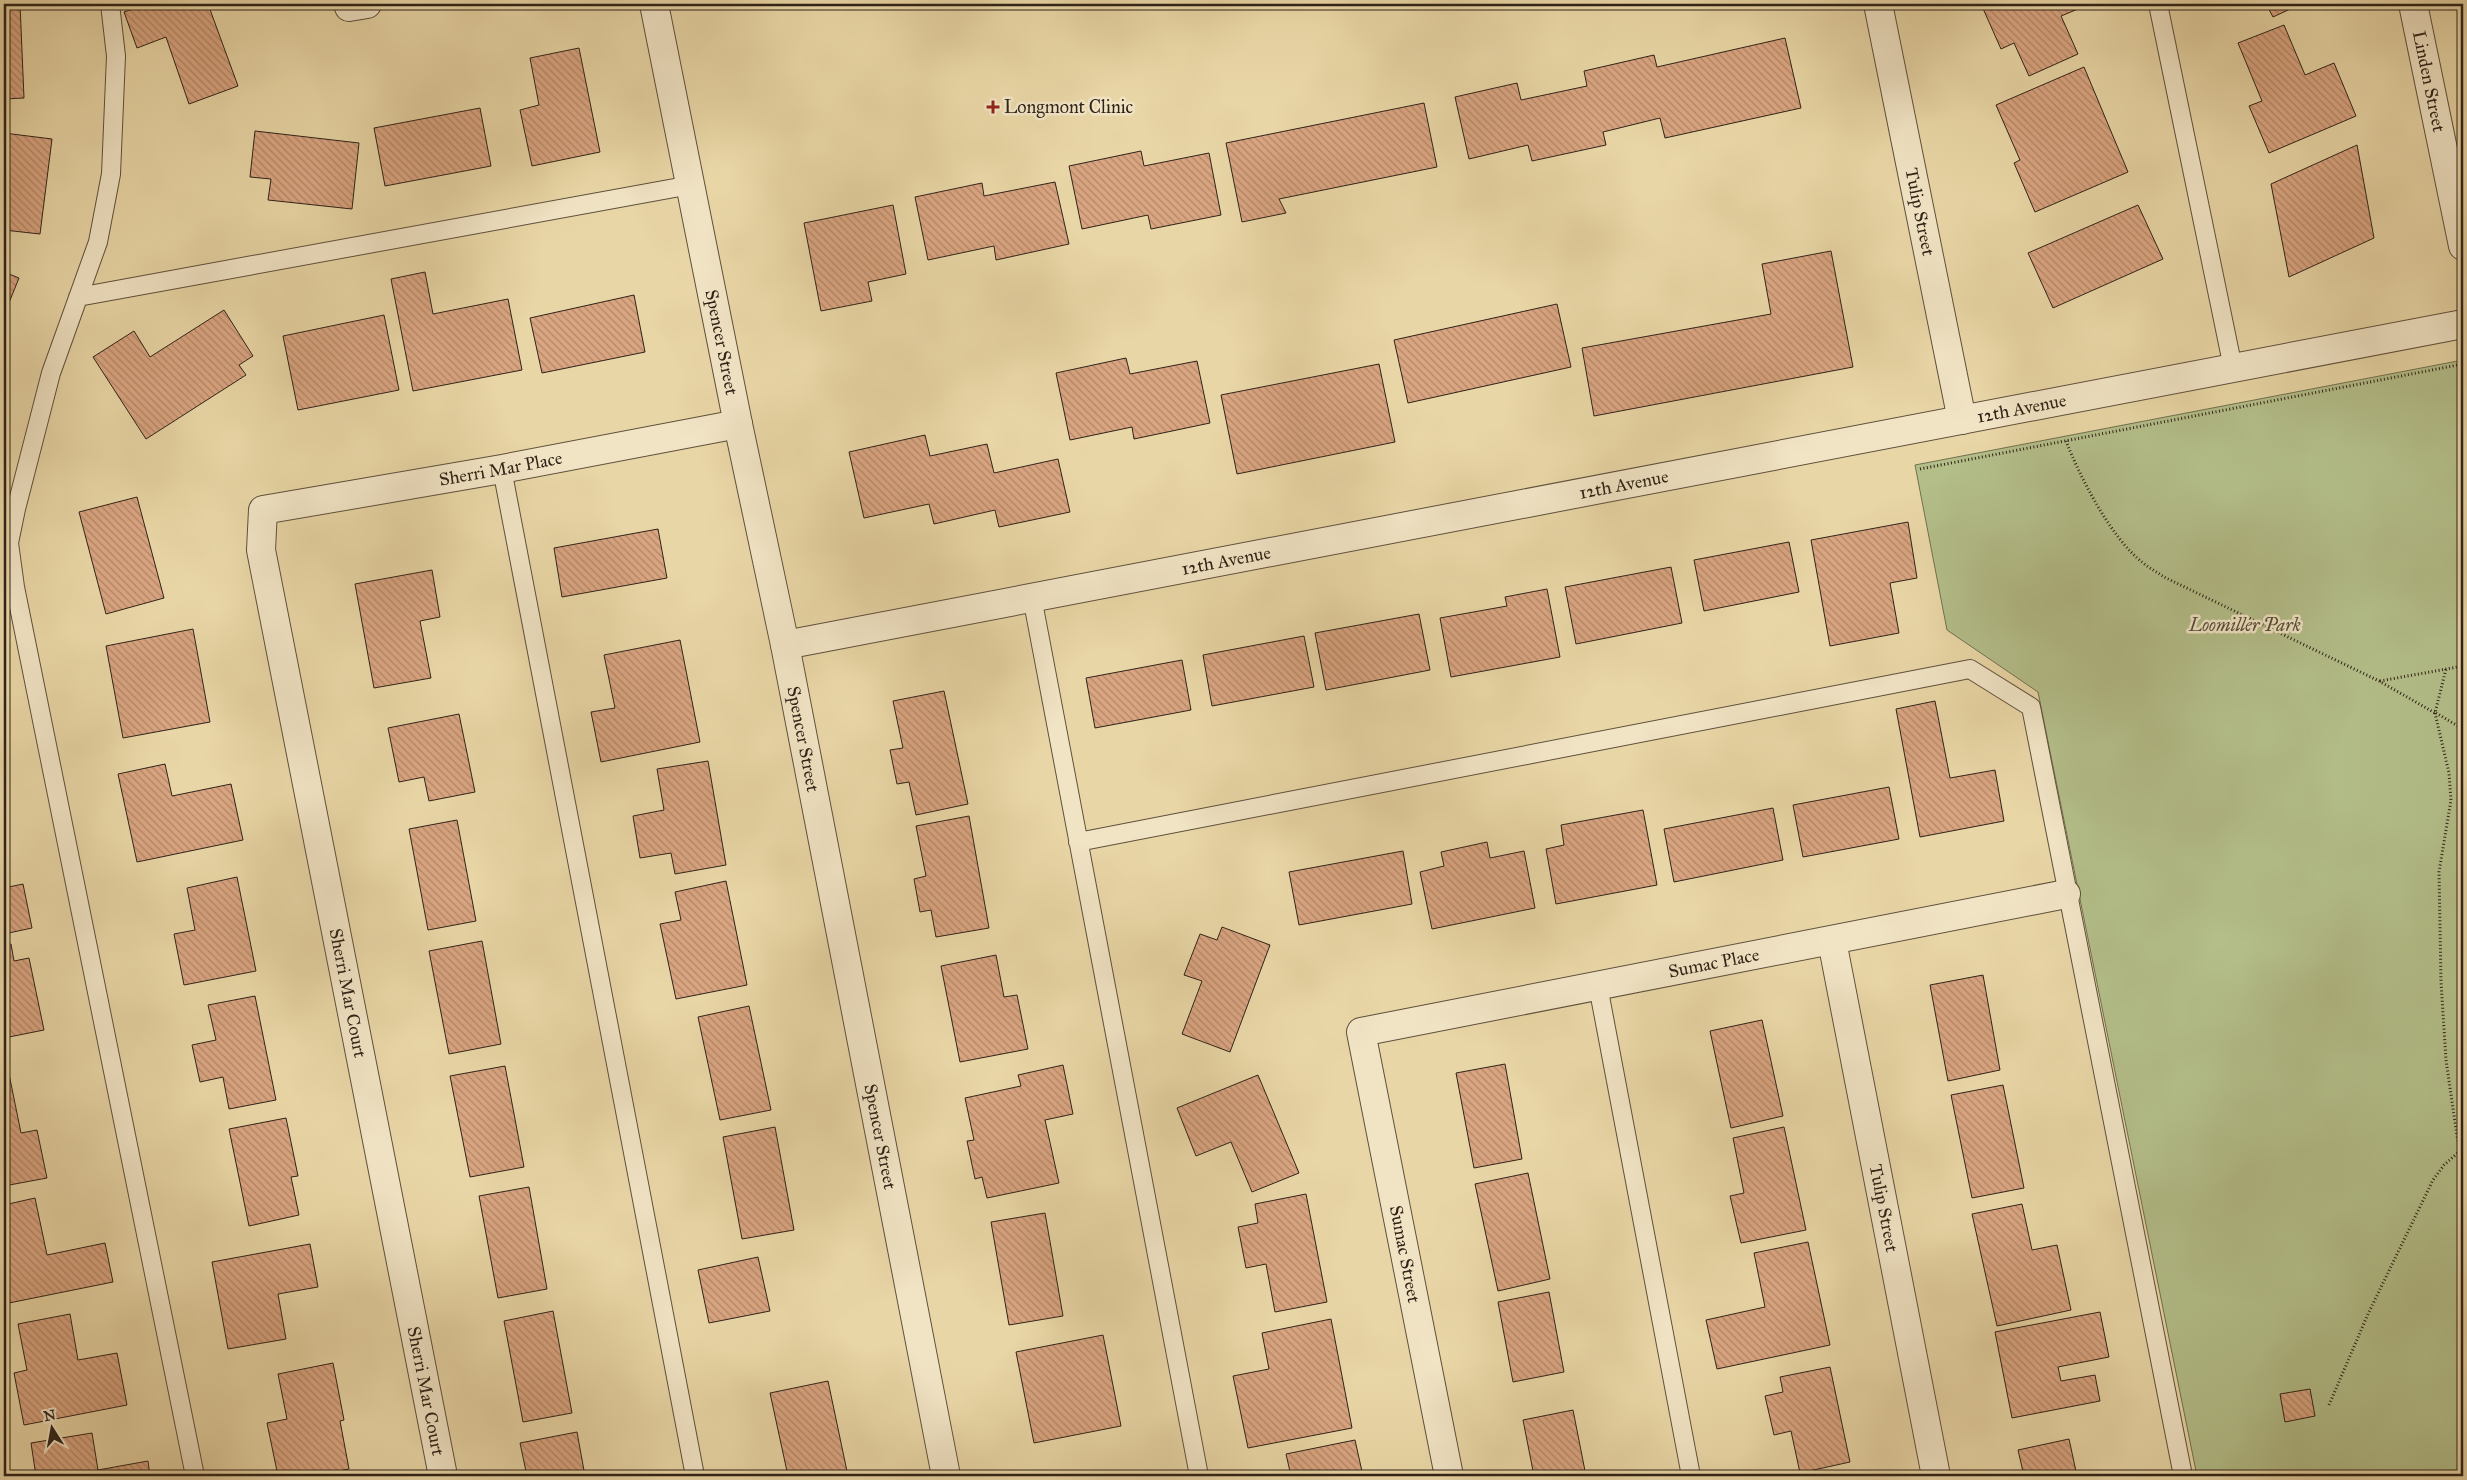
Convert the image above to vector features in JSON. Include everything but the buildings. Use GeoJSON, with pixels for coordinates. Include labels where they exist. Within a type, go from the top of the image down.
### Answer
{"type":"FeatureCollection","features":[{"type":"Feature","properties":{"kind":"street","name":"Spencer Street"},"geometry":{"type":"LineString","coordinates":[[654,4],[738,424],[785,645],[946,1476]]}},
{"type":"Feature","properties":{"kind":"street","name":"Tulip Street"},"geometry":{"type":"LineString","coordinates":[[1878,4],[1962,420]]}},
{"type":"Feature","properties":{"kind":"street","name":"Linden Street"},"geometry":{"type":"LineString","coordinates":[[2413,4],[2463,246]]}},
{"type":"Feature","properties":{"kind":"street","name":"12th Avenue"},"geometry":{"type":"LineString","coordinates":[[785,645],[2463,324]]}},
{"type":"Feature","properties":{"kind":"street","name":"Sherri Mar Place"},"geometry":{"type":"LineString","coordinates":[[263,510],[738,424]]}},
{"type":"Feature","properties":{"kind":"street","name":"Sherri Mar Court"},"geometry":{"type":"LineString","coordinates":[[263,510],[261,550],[443,1476]]}},
{"type":"Feature","properties":{"kind":"street","name":"Sumac Place"},"geometry":{"type":"LineString","coordinates":[[1361,1032],[2066,894]]}},
{"type":"Feature","properties":{"kind":"street","name":"Tulip Street"},"geometry":{"type":"LineString","coordinates":[[1832,941],[1936,1476]]}},
{"type":"Feature","properties":{"kind":"street","name":"Sumac Street"},"geometry":{"type":"LineString","coordinates":[[1361,1032],[1449,1476]]}},
{"type":"Feature","properties":{"kind":"lane"},"geometry":{"type":"LineString","coordinates":[[110,4],[116,56],[112,174],[98,242],[51,374],[28,458],[8,543],[14,587],[195,1476]]}},
{"type":"Feature","properties":{"kind":"lane"},"geometry":{"type":"LineString","coordinates":[[2158,4],[2233,368]]}},
{"type":"Feature","properties":{"kind":"lane"},"geometry":{"type":"LineString","coordinates":[[78,297],[691,185]]}},
{"type":"Feature","properties":{"kind":"lane"},"geometry":{"type":"LineString","coordinates":[[502,468],[695,1476]]}},
{"type":"Feature","properties":{"kind":"lane"},"geometry":{"type":"LineString","coordinates":[[1032,597],[1199,1476]]}},
{"type":"Feature","properties":{"kind":"lane"},"geometry":{"type":"LineString","coordinates":[[1078,842],[1970,669],[2031,707],[2066,894],[2183,1476]]}},
{"type":"Feature","properties":{"kind":"lane"},"geometry":{"type":"LineString","coordinates":[[1598,986],[1691,1476]]}},
{"type":"Feature","properties":{"kind":"path"},"geometry":{"type":"LineString","coordinates":[[1920,468],[2463,364]]}},
{"type":"Feature","properties":{"kind":"path"},"geometry":{"type":"LineString","coordinates":[[2066,441],[2076,468],[2106,519],[2141,562],[2164,577],[2379,681],[2463,729]]}},
{"type":"Feature","properties":{"kind":"path"},"geometry":{"type":"LineString","coordinates":[[2379,681],[2463,666]]}},
{"type":"Feature","properties":{"kind":"path"},"geometry":{"type":"LineString","coordinates":[[2446,669],[2435,713],[2449,773],[2450,791],[2450,809],[2439,872],[2441,982],[2446,1060],[2463,1160]]}},
{"type":"Feature","properties":{"kind":"path"},"geometry":{"type":"LineString","coordinates":[[2329,1405],[2368,1314],[2433,1180],[2444,1165],[2461,1150]]}},
{"type":"Feature","properties":{"kind":"green space","name":"Loomiller Park"},"geometry":{"type":"Polygon","coordinates":[[[2463,360],[2463,1476],[2197,1476],[2038,692],[1947,630],[1915,465],[2463,360]]]}},
{"type":"Feature","properties":{"kind":"place","name":"Longmont Clinic"},"geometry":{"type":"Point","coordinates":[993,107]}}]}
